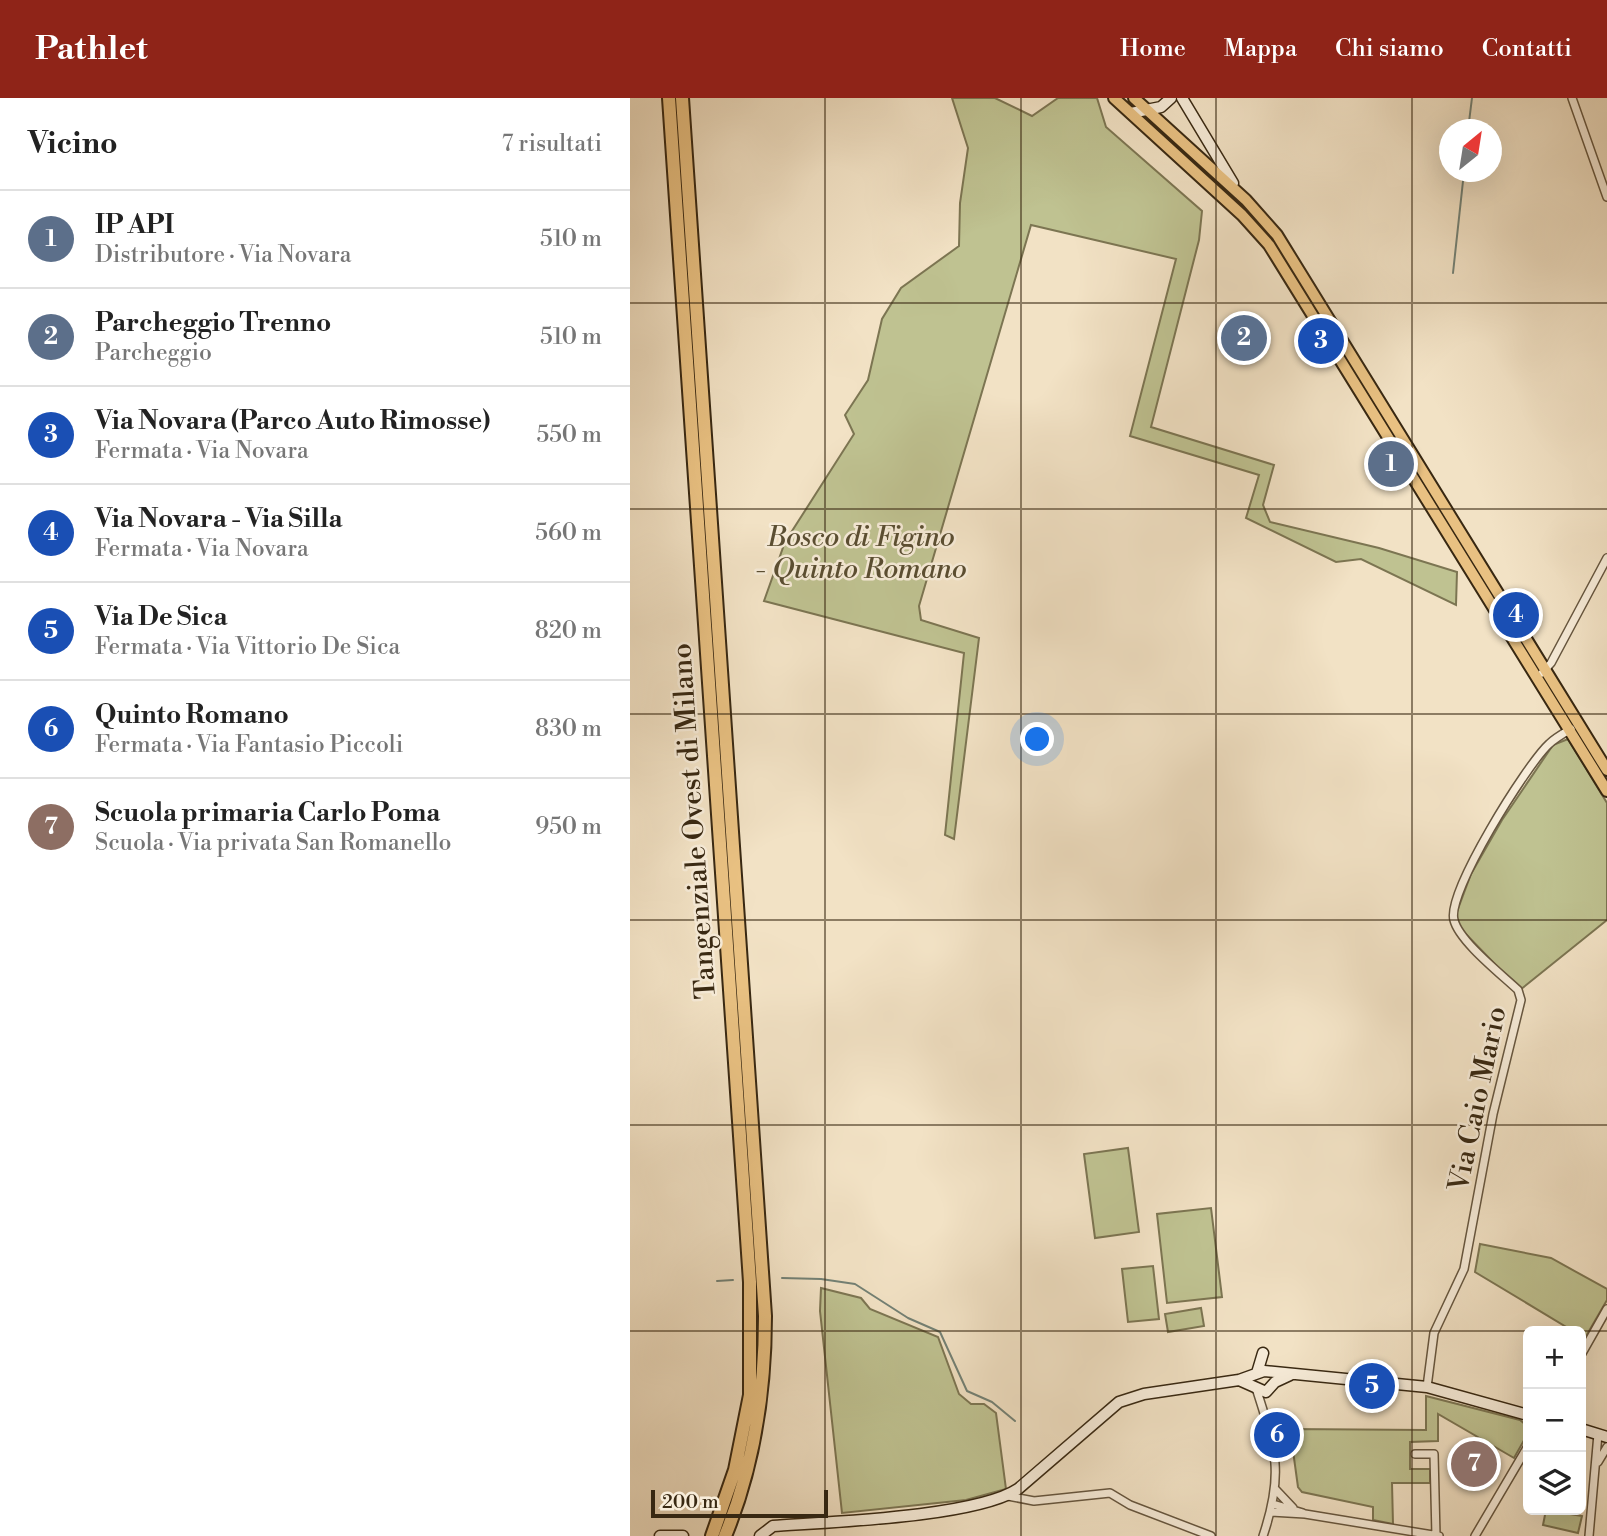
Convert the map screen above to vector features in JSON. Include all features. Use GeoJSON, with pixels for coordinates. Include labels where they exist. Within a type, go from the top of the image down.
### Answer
{"type":"FeatureCollection","features":[{"type":"Feature","properties":{"kind":"highway","name":"Tangenziale Ovest di Milano"},"geometry":{"type":"LineString","coordinates":[[669,98],[750,1282],[750,1395],[720,1534]]}},
{"type":"Feature","properties":{"kind":"highway","name":"Tangenziale Ovest di Milano"},"geometry":{"type":"LineString","coordinates":[[682,98],[765,1316],[763,1380],[755,1433],[742,1489],[720,1534]]}},
{"type":"Feature","properties":{"kind":"main road"},"geometry":{"type":"LineString","coordinates":[[1134,98],[1246,200],[1283,244],[1541,674]]}},
{"type":"Feature","properties":{"kind":"main road"},"geometry":{"type":"LineString","coordinates":[[1116,99],[1242,215],[1269,245],[1574,727],[1607,791]]}},
{"type":"Feature","properties":{"kind":"main road"},"geometry":{"type":"LineString","coordinates":[[1574,727],[1607,770]]}},
{"type":"Feature","properties":{"kind":"street"},"geometry":{"type":"LineString","coordinates":[[1131,113],[1144,108],[1161,107],[1171,98]]}},
{"type":"Feature","properties":{"kind":"street"},"geometry":{"type":"LineString","coordinates":[[1182,98],[1222,170],[1246,200]]}},
{"type":"Feature","properties":{"kind":"street"},"geometry":{"type":"LineString","coordinates":[[1572,98],[1607,197]]}},
{"type":"Feature","properties":{"kind":"street"},"geometry":{"type":"LineString","coordinates":[[1541,674],[1551,663],[1607,558]]}},
{"type":"Feature","properties":{"kind":"street","name":"Via Caio Mario"},"geometry":{"type":"LineString","coordinates":[[1427,1387],[1431,1345],[1464,1269],[1472,1237],[1493,1114],[1521,1000],[1518,990],[1459,932],[1453,912],[1464,877],[1528,768],[1549,744],[1574,727]]}},
{"type":"Feature","properties":{"kind":"street"},"geometry":{"type":"LineString","coordinates":[[1586,1346],[1607,1309]]}},
{"type":"Feature","properties":{"kind":"street"},"geometry":{"type":"LineString","coordinates":[[1263,1355],[1263,1410],[1277,1469],[1276,1490],[1263,1536]]}},
{"type":"Feature","properties":{"kind":"street"},"geometry":{"type":"LineString","coordinates":[[1413,1386],[1429,1373],[1441,1391]]}},
{"type":"Feature","properties":{"kind":"street"},"geometry":{"type":"LineString","coordinates":[[760,1536],[773,1526],[926,1512],[976,1505],[1008,1496],[1119,1402],[1144,1394],[1294,1374],[1427,1387],[1523,1413]]}},
{"type":"Feature","properties":{"kind":"street"},"geometry":{"type":"LineString","coordinates":[[1263,1380],[1263,1410]]}},
{"type":"Feature","properties":{"kind":"street"},"geometry":{"type":"LineString","coordinates":[[1589,1536],[1602,1435]]}},
{"type":"Feature","properties":{"kind":"street"},"geometry":{"type":"LineString","coordinates":[[1598,1463],[1607,1447]]}},
{"type":"Feature","properties":{"kind":"street"},"geometry":{"type":"LineString","coordinates":[[1475,1536],[1524,1452]]}},
{"type":"Feature","properties":{"kind":"street"},"geometry":{"type":"LineString","coordinates":[[1272,1508],[1437,1536],[1433,1454],[1415,1454]]}},
{"type":"Feature","properties":{"kind":"street"},"geometry":{"type":"LineString","coordinates":[[1018,1489],[1028,1500]]}},
{"type":"Feature","properties":{"kind":"street"},"geometry":{"type":"LineString","coordinates":[[1276,1490],[1294,1509]]}},
{"type":"Feature","properties":{"kind":"street"},"geometry":{"type":"LineString","coordinates":[[1008,1496],[1028,1500],[1110,1493],[1129,1505],[1211,1536]]}},
{"type":"Feature","properties":{"kind":"street"},"geometry":{"type":"LineString","coordinates":[[1272,1508],[1294,1509],[1305,1514]]}},
{"type":"Feature","properties":{"kind":"street"},"geometry":{"type":"LineString","coordinates":[[660,1536],[682,1536]]}},
{"type":"Feature","properties":{"kind":"green space","name":"Bosco di Figino - Quinto Romano"},"geometry":{"type":"Polygon","coordinates":[[[952,98],[995,98],[1032,116],[1058,98],[1097,98],[1106,127],[1202,211],[1199,240],[1151,427],[1274,465],[1263,505],[1270,522],[1379,548],[1457,572],[1456,605],[1361,559],[1336,562],[1246,518],[1259,475],[1130,436],[1176,259],[1031,225],[919,606],[921,620],[979,638],[954,839],[945,835],[964,653],[764,601],[785,542],[854,434],[845,415],[868,380],[882,319],[901,288],[959,246],[960,203],[968,148],[952,98]]]}},
{"type":"Feature","properties":{"kind":"green space"},"geometry":{"type":"Polygon","coordinates":[[[1568,739],[1607,803],[1607,920],[1520,990],[1460,928],[1455,917],[1471,874],[1502,820],[1553,745],[1568,739]]]}},
{"type":"Feature","properties":{"kind":"green space"},"geometry":{"type":"Polygon","coordinates":[[[1128,1148],[1139,1232],[1095,1238],[1084,1154],[1128,1148]]]}},
{"type":"Feature","properties":{"kind":"green space"},"geometry":{"type":"Polygon","coordinates":[[[1211,1208],[1222,1297],[1167,1303],[1157,1214],[1211,1208]]]}},
{"type":"Feature","properties":{"kind":"green space"},"geometry":{"type":"Polygon","coordinates":[[[1480,1244],[1551,1258],[1607,1289],[1607,1300],[1586,1336],[1586,1326],[1565,1326],[1475,1272],[1480,1244]]]}},
{"type":"Feature","properties":{"kind":"green space"},"geometry":{"type":"Polygon","coordinates":[[[1153,1266],[1159,1319],[1128,1322],[1122,1269],[1153,1266]]]}},
{"type":"Feature","properties":{"kind":"green space"},"geometry":{"type":"Polygon","coordinates":[[[821,1288],[861,1298],[870,1309],[938,1337],[959,1394],[971,1404],[984,1404],[996,1413],[1006,1489],[966,1500],[842,1513],[820,1311],[821,1288]]]}},
{"type":"Feature","properties":{"kind":"green space"},"geometry":{"type":"Polygon","coordinates":[[[1201,1308],[1204,1326],[1168,1332],[1165,1314],[1201,1308]]]}},
{"type":"Feature","properties":{"kind":"green space"},"geometry":{"type":"Polygon","coordinates":[[[1426,1396],[1520,1420],[1523,1422],[1523,1442],[1514,1458],[1438,1414],[1438,1441],[1410,1442],[1410,1469],[1430,1469],[1430,1483],[1392,1483],[1393,1524],[1373,1520],[1373,1507],[1302,1492],[1298,1487],[1290,1429],[1426,1430],[1426,1396]]]}},
{"type":"Feature","properties":{"kind":"green space"},"geometry":{"type":"Polygon","coordinates":[[[1545,1515],[1582,1516],[1578,1533],[1543,1525],[1545,1515]]]}},
{"type":"Feature","properties":{"kind":"waterway"},"geometry":{"type":"LineString","coordinates":[[1469,119],[1472,98]]}},
{"type":"Feature","properties":{"kind":"waterway"},"geometry":{"type":"LineString","coordinates":[[1453,273],[1463,182]]}},
{"type":"Feature","properties":{"kind":"waterway"},"geometry":{"type":"LineString","coordinates":[[782,1278],[821,1279],[855,1284],[908,1318],[940,1332],[967,1391],[992,1402],[1015,1421]]}},
{"type":"Feature","properties":{"kind":"waterway"},"geometry":{"type":"LineString","coordinates":[[717,1281],[733,1280]]}},
{"type":"Feature","properties":{"kind":"place","name":"Parcheggio Trenno"},"geometry":{"type":"Point","coordinates":[1244,338]}},
{"type":"Feature","properties":{"kind":"place","name":"Via Novara (Parco Auto Rimosse)"},"geometry":{"type":"Point","coordinates":[1321,341]}},
{"type":"Feature","properties":{"kind":"place","name":"IP API"},"geometry":{"type":"Point","coordinates":[1391,464]}},
{"type":"Feature","properties":{"kind":"place","name":"Via Novara - Via Silla"},"geometry":{"type":"Point","coordinates":[1516,615]}},
{"type":"Feature","properties":{"kind":"place","name":"Via De Sica"},"geometry":{"type":"Point","coordinates":[1372,1386]}},
{"type":"Feature","properties":{"kind":"place","name":"Quinto Romano"},"geometry":{"type":"Point","coordinates":[1277,1435]}},
{"type":"Feature","properties":{"kind":"place","name":"Scuola primaria Carlo Poma"},"geometry":{"type":"Point","coordinates":[1474,1464]}}]}
